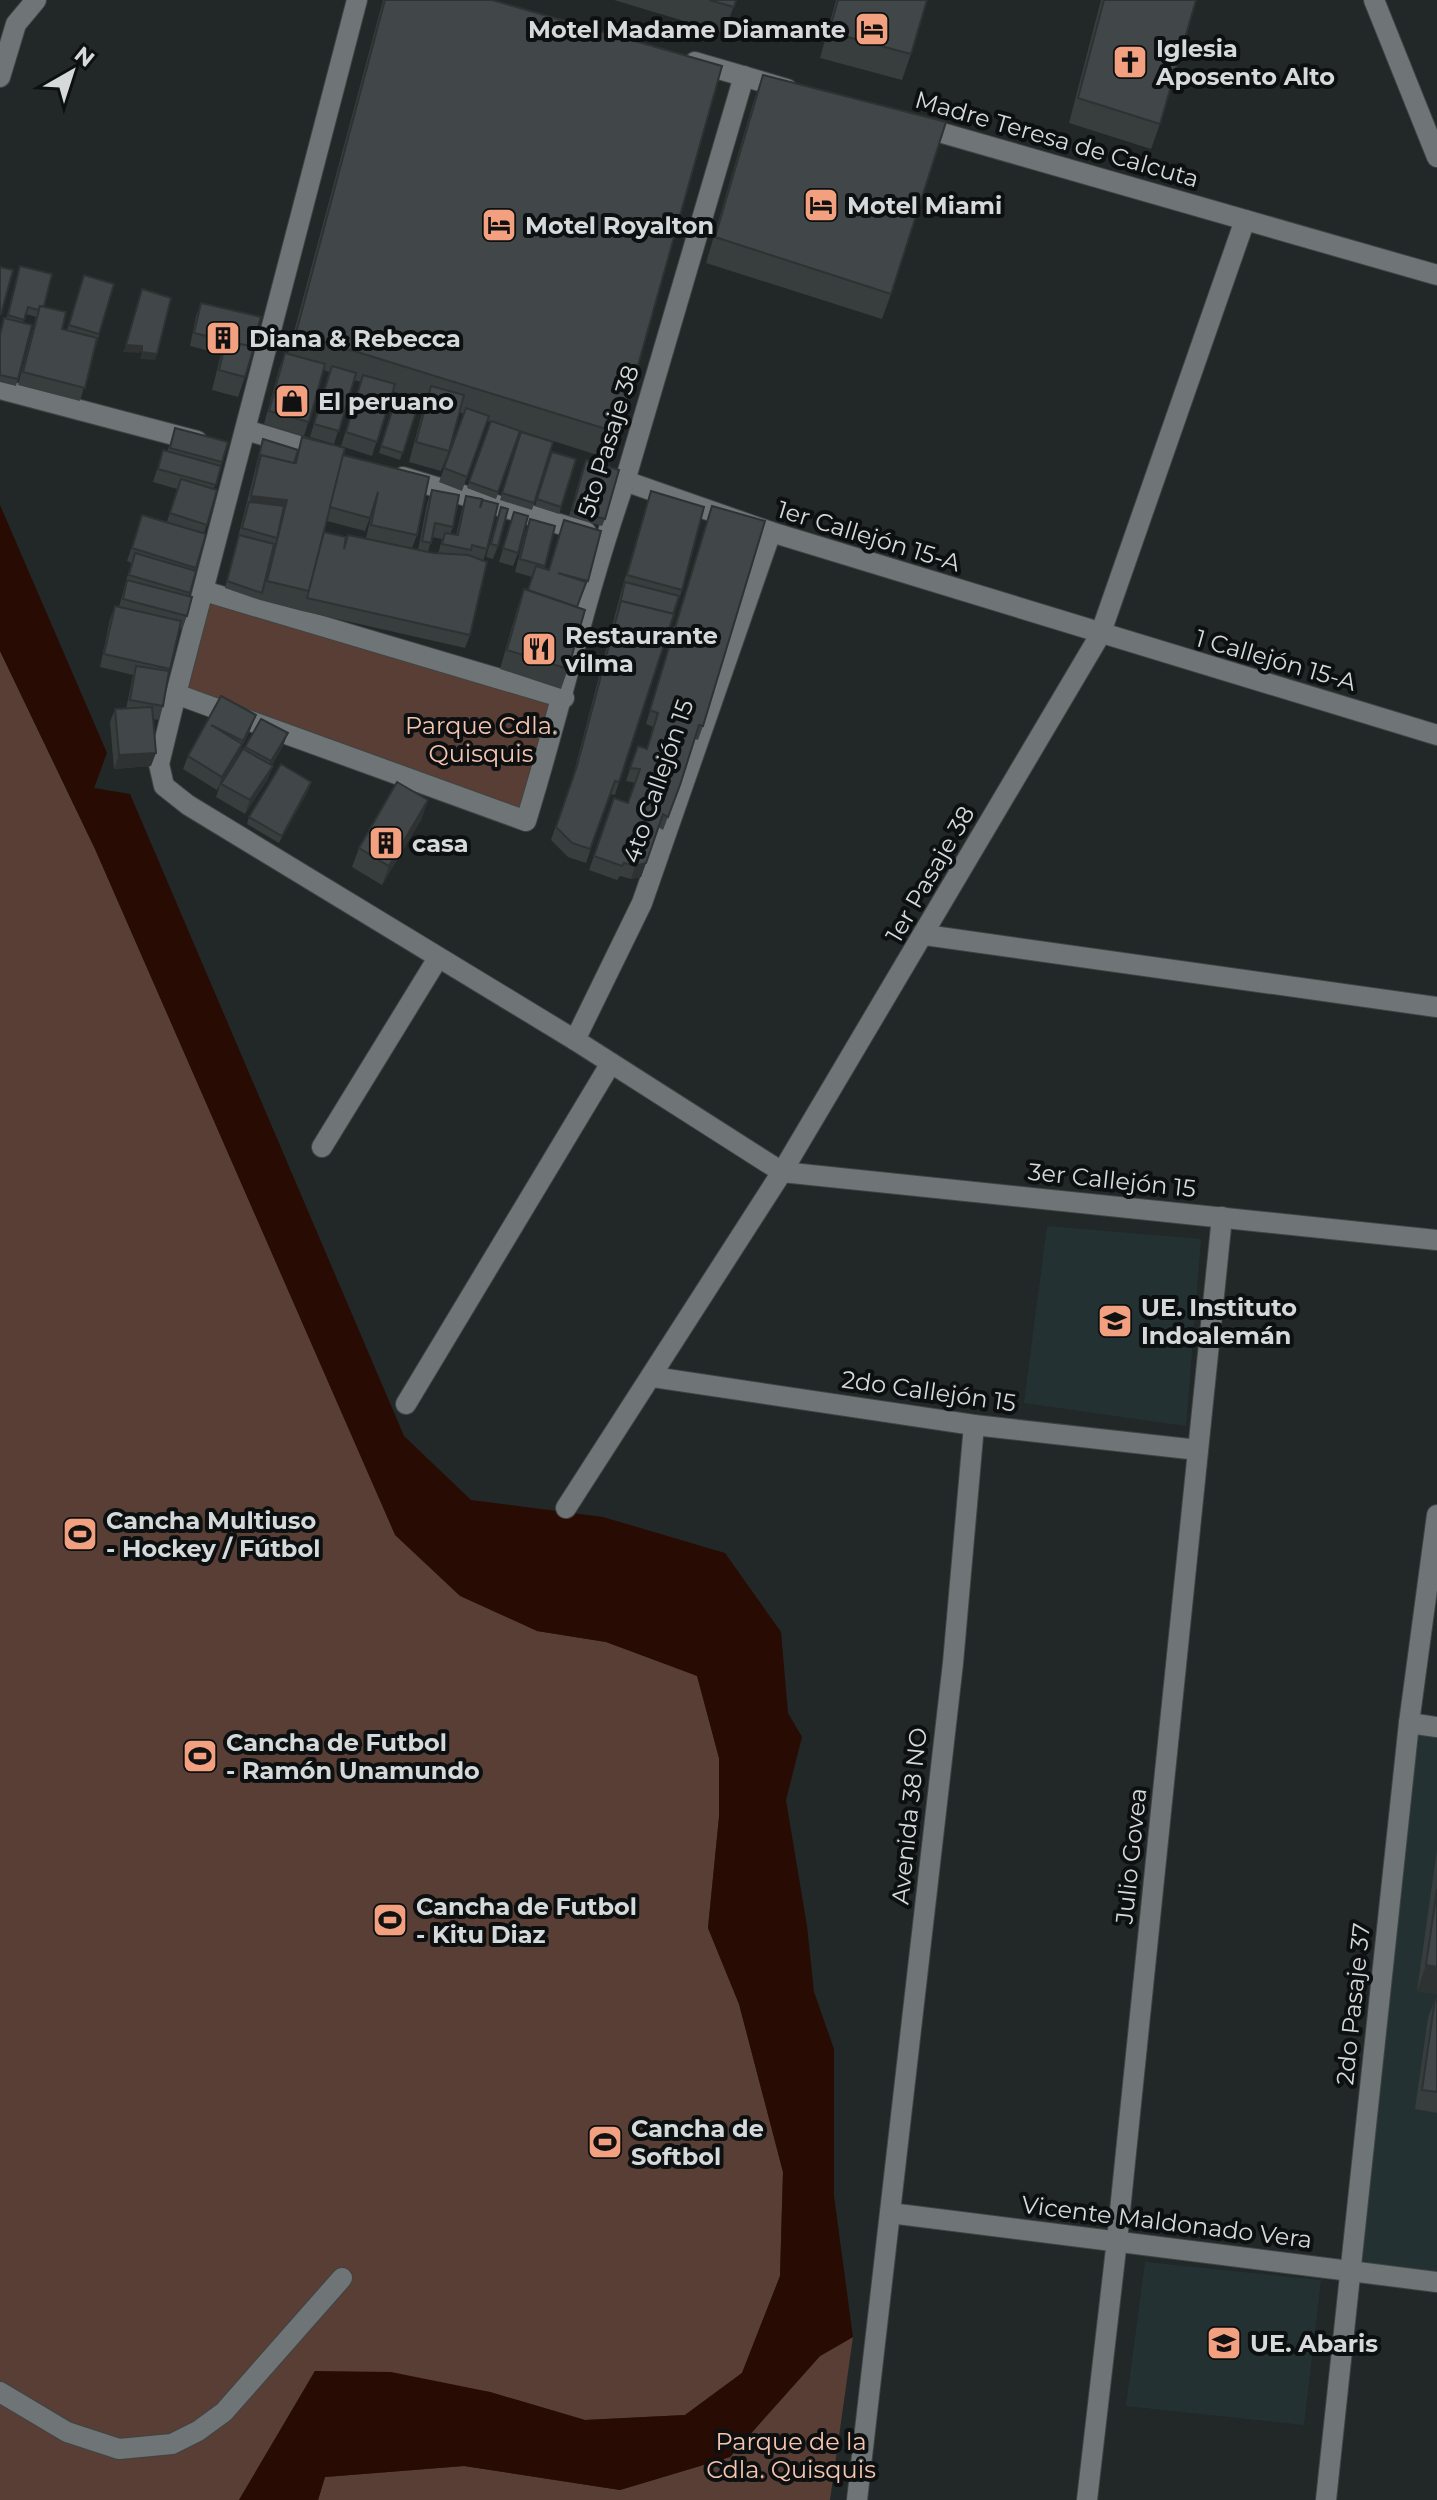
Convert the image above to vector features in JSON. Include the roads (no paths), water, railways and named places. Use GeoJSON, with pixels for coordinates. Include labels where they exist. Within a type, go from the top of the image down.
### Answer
{"type":"FeatureCollection","features":[{"type":"Feature","properties":{"kind":"street"},"geometry":{"type":"LineString","coordinates":[[0,77],[16,24],[36,0]]}},
{"type":"Feature","properties":{"kind":"street"},"geometry":{"type":"LineString","coordinates":[[357,0],[246,430],[225,448],[204,591],[159,764],[164,786],[188,805],[575,1040],[782,1172]]}},
{"type":"Feature","properties":{"kind":"street"},"geometry":{"type":"LineString","coordinates":[[1374,0],[1437,157]]}},
{"type":"Feature","properties":{"kind":"street"},"geometry":{"type":"LineString","coordinates":[[668,55],[805,94]]}},
{"type":"Feature","properties":{"kind":"street","name":"5to Pasaje 38"},"geometry":{"type":"LineString","coordinates":[[176,694],[526,821],[564,698],[605,537],[625,481],[744,76]]}},
{"type":"Feature","properties":{"kind":"street","name":"Madre Teresa de Calcuta"},"geometry":{"type":"LineString","coordinates":[[896,120],[1437,275]]}},
{"type":"Feature","properties":{"kind":"street","name":"1er Pasaje 38"},"geometry":{"type":"LineString","coordinates":[[566,1508],[782,1172],[1100,635],[1245,220]]}},
{"type":"Feature","properties":{"kind":"street"},"geometry":{"type":"LineString","coordinates":[[0,389],[225,448]]}},
{"type":"Feature","properties":{"kind":"street"},"geometry":{"type":"LineString","coordinates":[[246,430],[348,460]]}},
{"type":"Feature","properties":{"kind":"street"},"geometry":{"type":"LineString","coordinates":[[378,469],[605,537]]}},
{"type":"Feature","properties":{"kind":"street","name":"1er Callejón 15-A"},"geometry":{"type":"LineString","coordinates":[[625,481],[771,532],[1100,635]]}},
{"type":"Feature","properties":{"kind":"street","name":"4to Callejón 15"},"geometry":{"type":"LineString","coordinates":[[575,1040],[642,903],[771,532]]}},
{"type":"Feature","properties":{"kind":"street"},"geometry":{"type":"LineString","coordinates":[[204,591],[564,698]]}},
{"type":"Feature","properties":{"kind":"street","name":"1 Callejón 15-A"},"geometry":{"type":"LineString","coordinates":[[1100,635],[1437,735]]}},
{"type":"Feature","properties":{"kind":"street"},"geometry":{"type":"LineString","coordinates":[[925,935],[1437,1007]]}},
{"type":"Feature","properties":{"kind":"street"},"geometry":{"type":"LineString","coordinates":[[322,1147],[438,958]]}},
{"type":"Feature","properties":{"kind":"street"},"geometry":{"type":"LineString","coordinates":[[406,1404],[611,1063]]}},
{"type":"Feature","properties":{"kind":"street","name":"3er Callejón 15"},"geometry":{"type":"LineString","coordinates":[[782,1172],[1437,1240]]}},
{"type":"Feature","properties":{"kind":"street","name":"Julio Govea"},"geometry":{"type":"LineString","coordinates":[[1087,2500],[1117,2240],[1222,1217]]}},
{"type":"Feature","properties":{"kind":"street","name":"2do Callejón 15"},"geometry":{"type":"LineString","coordinates":[[653,1377],[974,1425],[1198,1450]]}},
{"type":"Feature","properties":{"kind":"street","name":"Avenida 38 NO"},"geometry":{"type":"LineString","coordinates":[[857,2500],[953,1663],[974,1425]]}},
{"type":"Feature","properties":{"kind":"street","name":"2do Pasaje 37"},"geometry":{"type":"LineString","coordinates":[[1326,2500],[1409,1723],[1437,1515]]}},
{"type":"Feature","properties":{"kind":"street"},"geometry":{"type":"LineString","coordinates":[[1409,1723],[1437,1727]]}},
{"type":"Feature","properties":{"kind":"street","name":"Vicente Maldonado Vera"},"geometry":{"type":"LineString","coordinates":[[890,2213],[1437,2282]]}},
{"type":"Feature","properties":{"kind":"street"},"geometry":{"type":"LineString","coordinates":[[0,2392],[67,2432],[119,2449],[172,2444],[198,2431],[224,2412],[342,2278]]}},
{"type":"Feature","properties":{"kind":"place","name":"Motel Madame Diamante"},"geometry":{"type":"Point","coordinates":[872,29]}},
{"type":"Feature","properties":{"kind":"place","name":"Iglesia Aposento Alto"},"geometry":{"type":"Point","coordinates":[1130,62]}},
{"type":"Feature","properties":{"kind":"place","name":"Motel Miami"},"geometry":{"type":"Point","coordinates":[821,205]}},
{"type":"Feature","properties":{"kind":"place","name":"Motel Royalton"},"geometry":{"type":"Point","coordinates":[499,225]}},
{"type":"Feature","properties":{"kind":"place","name":"Diana & Rebecca"},"geometry":{"type":"Point","coordinates":[223,338]}},
{"type":"Feature","properties":{"kind":"place","name":"El peruano"},"geometry":{"type":"Point","coordinates":[292,401]}},
{"type":"Feature","properties":{"kind":"place","name":"Restaurante vilma"},"geometry":{"type":"Point","coordinates":[539,649]}},
{"type":"Feature","properties":{"kind":"place","name":"casa"},"geometry":{"type":"Point","coordinates":[386,843]}},
{"type":"Feature","properties":{"kind":"place","name":"UE. Instituto Indoalemán"},"geometry":{"type":"Point","coordinates":[1115,1321]}},
{"type":"Feature","properties":{"kind":"place","name":"Cancha Multiuso - Hockey / Fútbol"},"geometry":{"type":"Point","coordinates":[80,1534]}},
{"type":"Feature","properties":{"kind":"place","name":"Cancha de Futbol - Ramón Unamundo"},"geometry":{"type":"Point","coordinates":[200,1756]}},
{"type":"Feature","properties":{"kind":"place","name":"Cancha de Futbol - Kitu Diaz"},"geometry":{"type":"Point","coordinates":[390,1920]}},
{"type":"Feature","properties":{"kind":"place","name":"Cancha de Softbol"},"geometry":{"type":"Point","coordinates":[605,2142]}},
{"type":"Feature","properties":{"kind":"place","name":"UE. Abaris"},"geometry":{"type":"Point","coordinates":[1224,2343]}},
{"type":"Feature","properties":{"kind":"park label","name":"Parque Cdla. Quisquis"},"geometry":{"type":"Point","coordinates":[481,739]}},
{"type":"Feature","properties":{"kind":"park label","name":"Parque de la Cdla. Quisquis"},"geometry":{"type":"Point","coordinates":[791,2455]}}]}
